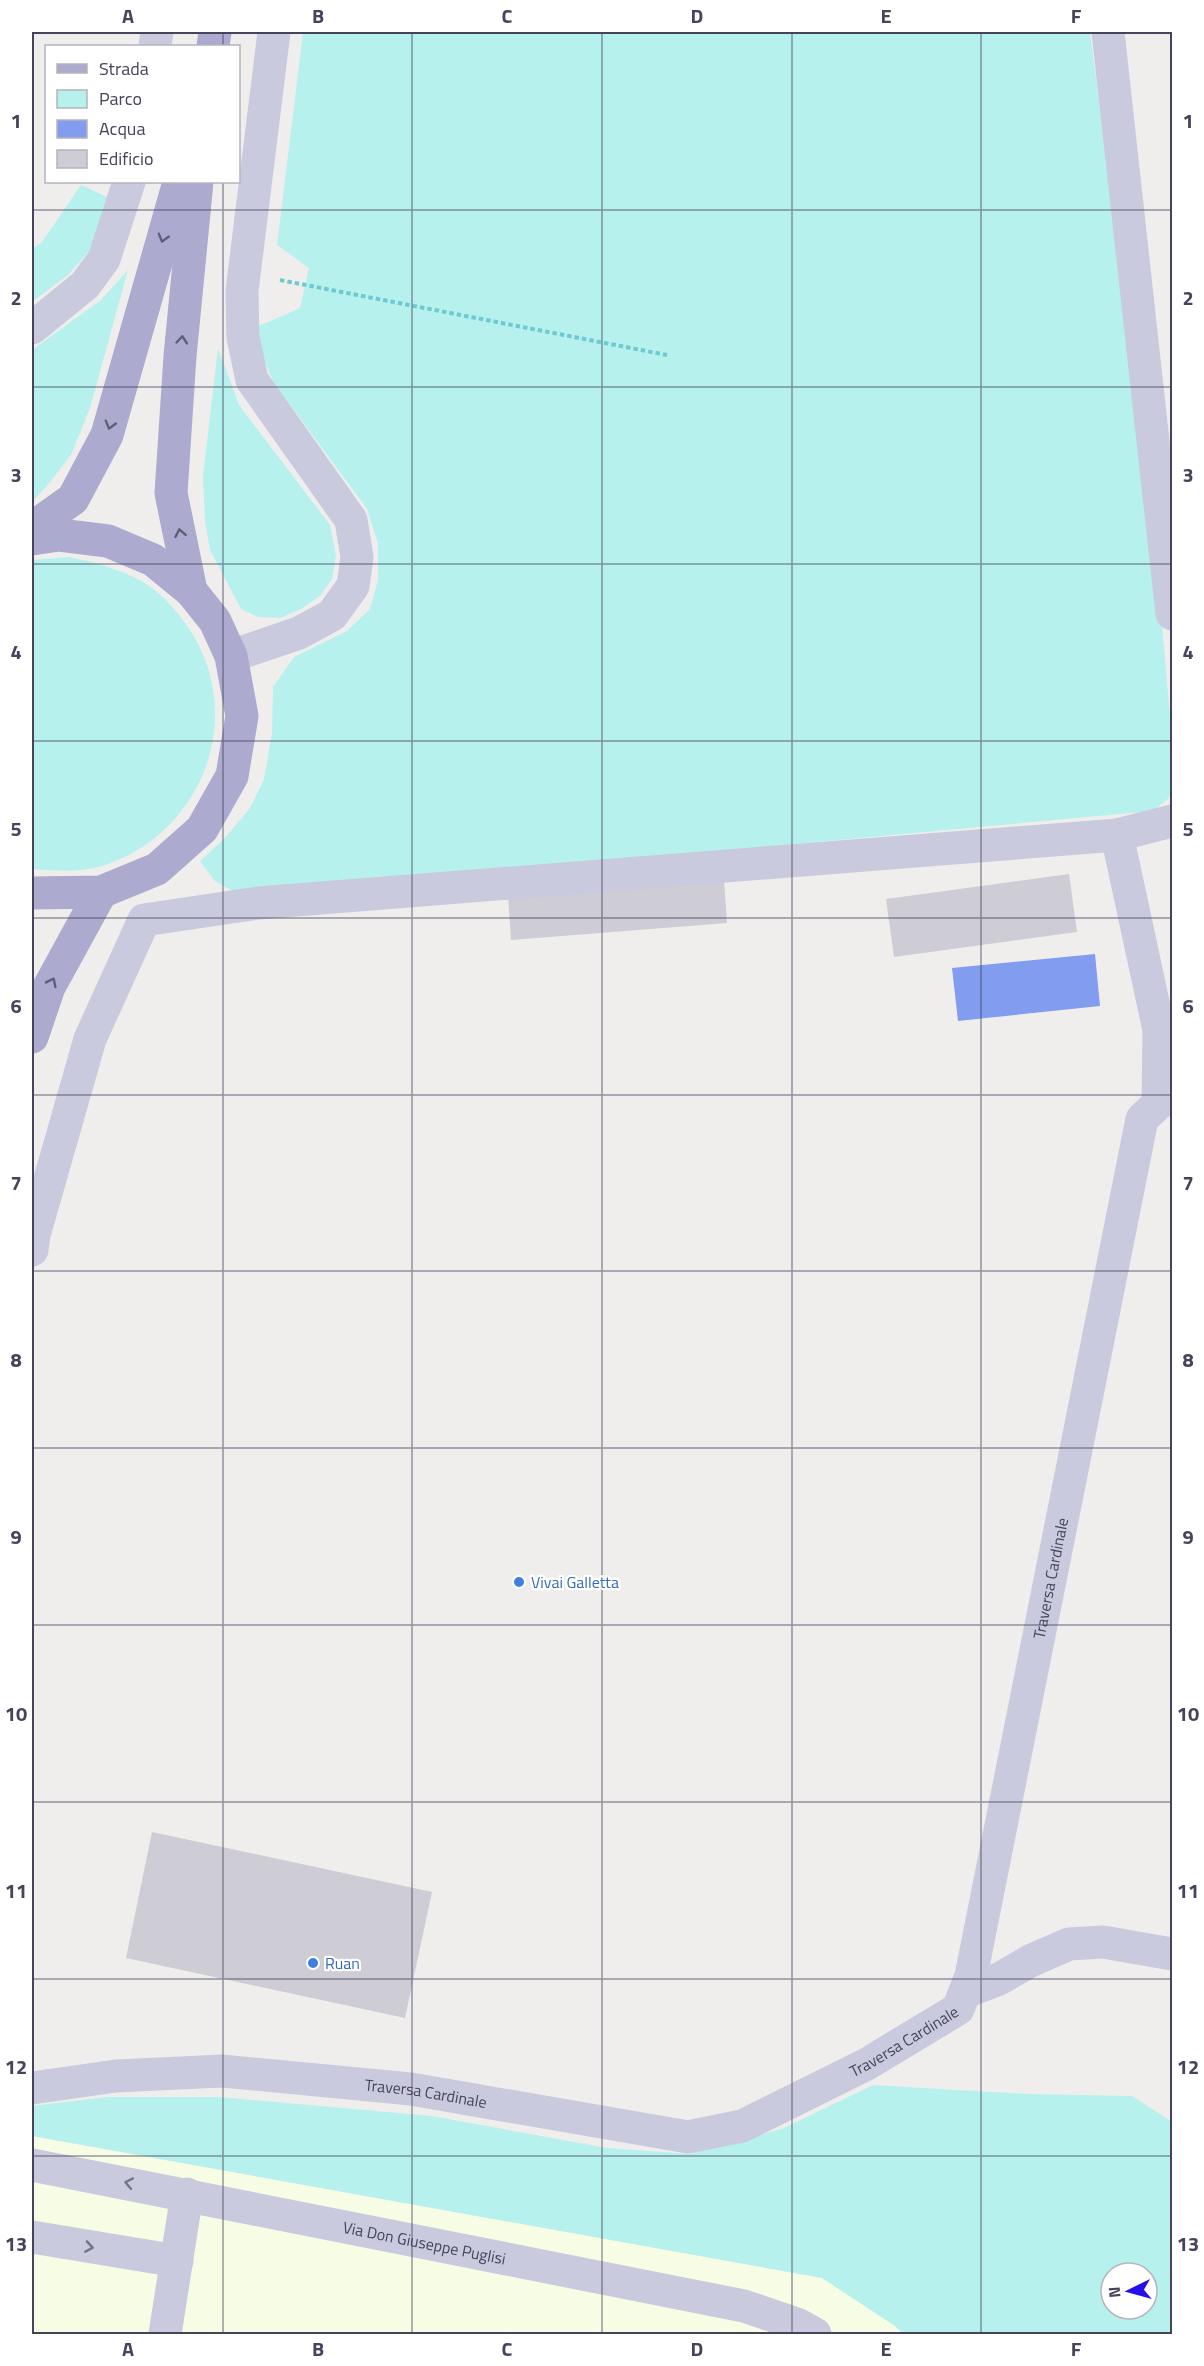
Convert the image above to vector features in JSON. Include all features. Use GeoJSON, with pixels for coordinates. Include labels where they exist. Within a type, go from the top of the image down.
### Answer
{"type":"FeatureCollection","features":[{"type":"Feature","properties":{"kind":"main road"},"geometry":{"type":"LineString","coordinates":[[32,528],[73,499],[107,435],[179,183]]}},
{"type":"Feature","properties":{"kind":"main road"},"geometry":{"type":"LineString","coordinates":[[191,591],[171,493],[180,356],[197,183]]}},
{"type":"Feature","properties":{"kind":"main road"},"geometry":{"type":"LineString","coordinates":[[32,539],[59,535],[108,541],[153,560],[191,591],[215,621],[231,656],[242,716],[232,776],[202,829],[157,869],[101,892],[32,893]]}},
{"type":"Feature","properties":{"kind":"main road"},"geometry":{"type":"LineString","coordinates":[[32,1037],[50,987],[101,892]]}},
{"type":"Feature","properties":{"kind":"street"},"geometry":{"type":"LineString","coordinates":[[231,656],[299,633],[332,615],[353,586],[357,557],[351,520],[252,380],[243,337],[242,291],[274,32]]}},
{"type":"Feature","properties":{"kind":"street"},"geometry":{"type":"LineString","coordinates":[[1108,32],[1173,614]]}},
{"type":"Feature","properties":{"kind":"street"},"geometry":{"type":"LineString","coordinates":[[32,328],[44,321],[85,285],[104,259],[129,183]]}},
{"type":"Feature","properties":{"kind":"street"},"geometry":{"type":"LineString","coordinates":[[32,1250],[34,1235],[90,1039],[144,920],[258,903],[1117,835],[1173,821]]}},
{"type":"Feature","properties":{"kind":"street"},"geometry":{"type":"LineString","coordinates":[[1117,835],[1159,1030],[1165,1106]]}},
{"type":"Feature","properties":{"kind":"street","name":"Traversa Cardinale"},"geometry":{"type":"LineString","coordinates":[[32,2088],[116,2076],[222,2071],[411,2089],[688,2137],[742,2126],[867,2064],[958,2009],[973,1964],[1142,1119],[1165,1106]]}},
{"type":"Feature","properties":{"kind":"street"},"geometry":{"type":"LineString","coordinates":[[965,1992],[999,1979],[1030,1961],[1069,1944],[1103,1942],[1173,1954]]}},
{"type":"Feature","properties":{"kind":"street","name":"Via Don Giuseppe Puglisi"},"geometry":{"type":"LineString","coordinates":[[32,2165],[744,2306],[797,2324],[815,2334]]}},
{"type":"Feature","properties":{"kind":"street"},"geometry":{"type":"LineString","coordinates":[[165,2334],[187,2194]]}},
{"type":"Feature","properties":{"kind":"street"},"geometry":{"type":"LineString","coordinates":[[32,2237],[177,2261]]}},
{"type":"Feature","properties":{"kind":"path"},"geometry":{"type":"LineString","coordinates":[[244,273],[667,355]]}},
{"type":"Feature","properties":{"kind":"shaded area"},"geometry":{"type":"Polygon","coordinates":[[[32,2136],[822,2278],[895,2326],[903,2334],[32,2334],[32,2136]]]}},
{"type":"Feature","properties":{"kind":"green space"},"geometry":{"type":"Polygon","coordinates":[[[303,32],[1090,32],[1152,507],[1172,740],[1172,784],[1169,798],[1153,811],[240,895],[215,881],[200,861],[224,839],[250,808],[264,779],[272,733],[273,687],[294,657],[347,631],[370,609],[378,580],[378,544],[367,509],[274,383],[260,351],[259,326],[300,308],[309,268],[277,245],[303,32]]]}},
{"type":"Feature","properties":{"kind":"green space"},"geometry":{"type":"Polygon","coordinates":[[[81,185],[107,197],[91,249],[68,275],[32,302],[32,249],[42,242],[81,185]]]}},
{"type":"Feature","properties":{"kind":"green space"},"geometry":{"type":"Polygon","coordinates":[[[128,270],[90,408],[71,455],[32,502],[32,350],[101,300],[128,270]]]}},
{"type":"Feature","properties":{"kind":"green space"},"geometry":{"type":"Polygon","coordinates":[[[218,348],[239,405],[330,525],[336,555],[332,579],[320,596],[301,609],[280,618],[258,617],[241,609],[210,550],[205,521],[203,476],[218,348]]]}},
{"type":"Feature","properties":{"kind":"green space"},"geometry":{"type":"Polygon","coordinates":[[[70,557],[134,577],[155,591],[176,612],[185,623],[204,657],[213,692],[214,728],[207,763],[192,795],[171,823],[142,847],[108,864],[89,869],[60,871],[32,869],[32,560],[70,557]]]}},
{"type":"Feature","properties":{"kind":"green space"},"geometry":{"type":"Polygon","coordinates":[[[873,2085],[1028,2094],[1132,2096],[1172,2122],[1172,2334],[903,2334],[895,2326],[822,2278],[32,2136],[32,2106],[107,2097],[220,2097],[432,2116],[607,2148],[691,2154],[784,2128],[873,2085]]]}},
{"type":"Feature","properties":{"kind":"water"},"geometry":{"type":"Polygon","coordinates":[[[1095,954],[1100,1006],[958,1021],[952,968],[1095,954]]]}},
{"type":"Feature","properties":{"kind":"building"},"geometry":{"type":"Polygon","coordinates":[[[1069,874],[1077,932],[894,957],[886,899],[1069,874]]]}},
{"type":"Feature","properties":{"kind":"building"},"geometry":{"type":"Polygon","coordinates":[[[724,880],[727,923],[511,940],[508,896],[724,880]]]}},
{"type":"Feature","properties":{"kind":"building"},"geometry":{"type":"Polygon","coordinates":[[[152,1832],[432,1892],[405,2018],[126,1958],[152,1832]]]}},
{"type":"Feature","properties":{"kind":"place","name":"Vivai Galletta"},"geometry":{"type":"Point","coordinates":[519,1582]}},
{"type":"Feature","properties":{"kind":"place","name":"Ruan"},"geometry":{"type":"Point","coordinates":[313,1963]}}]}
